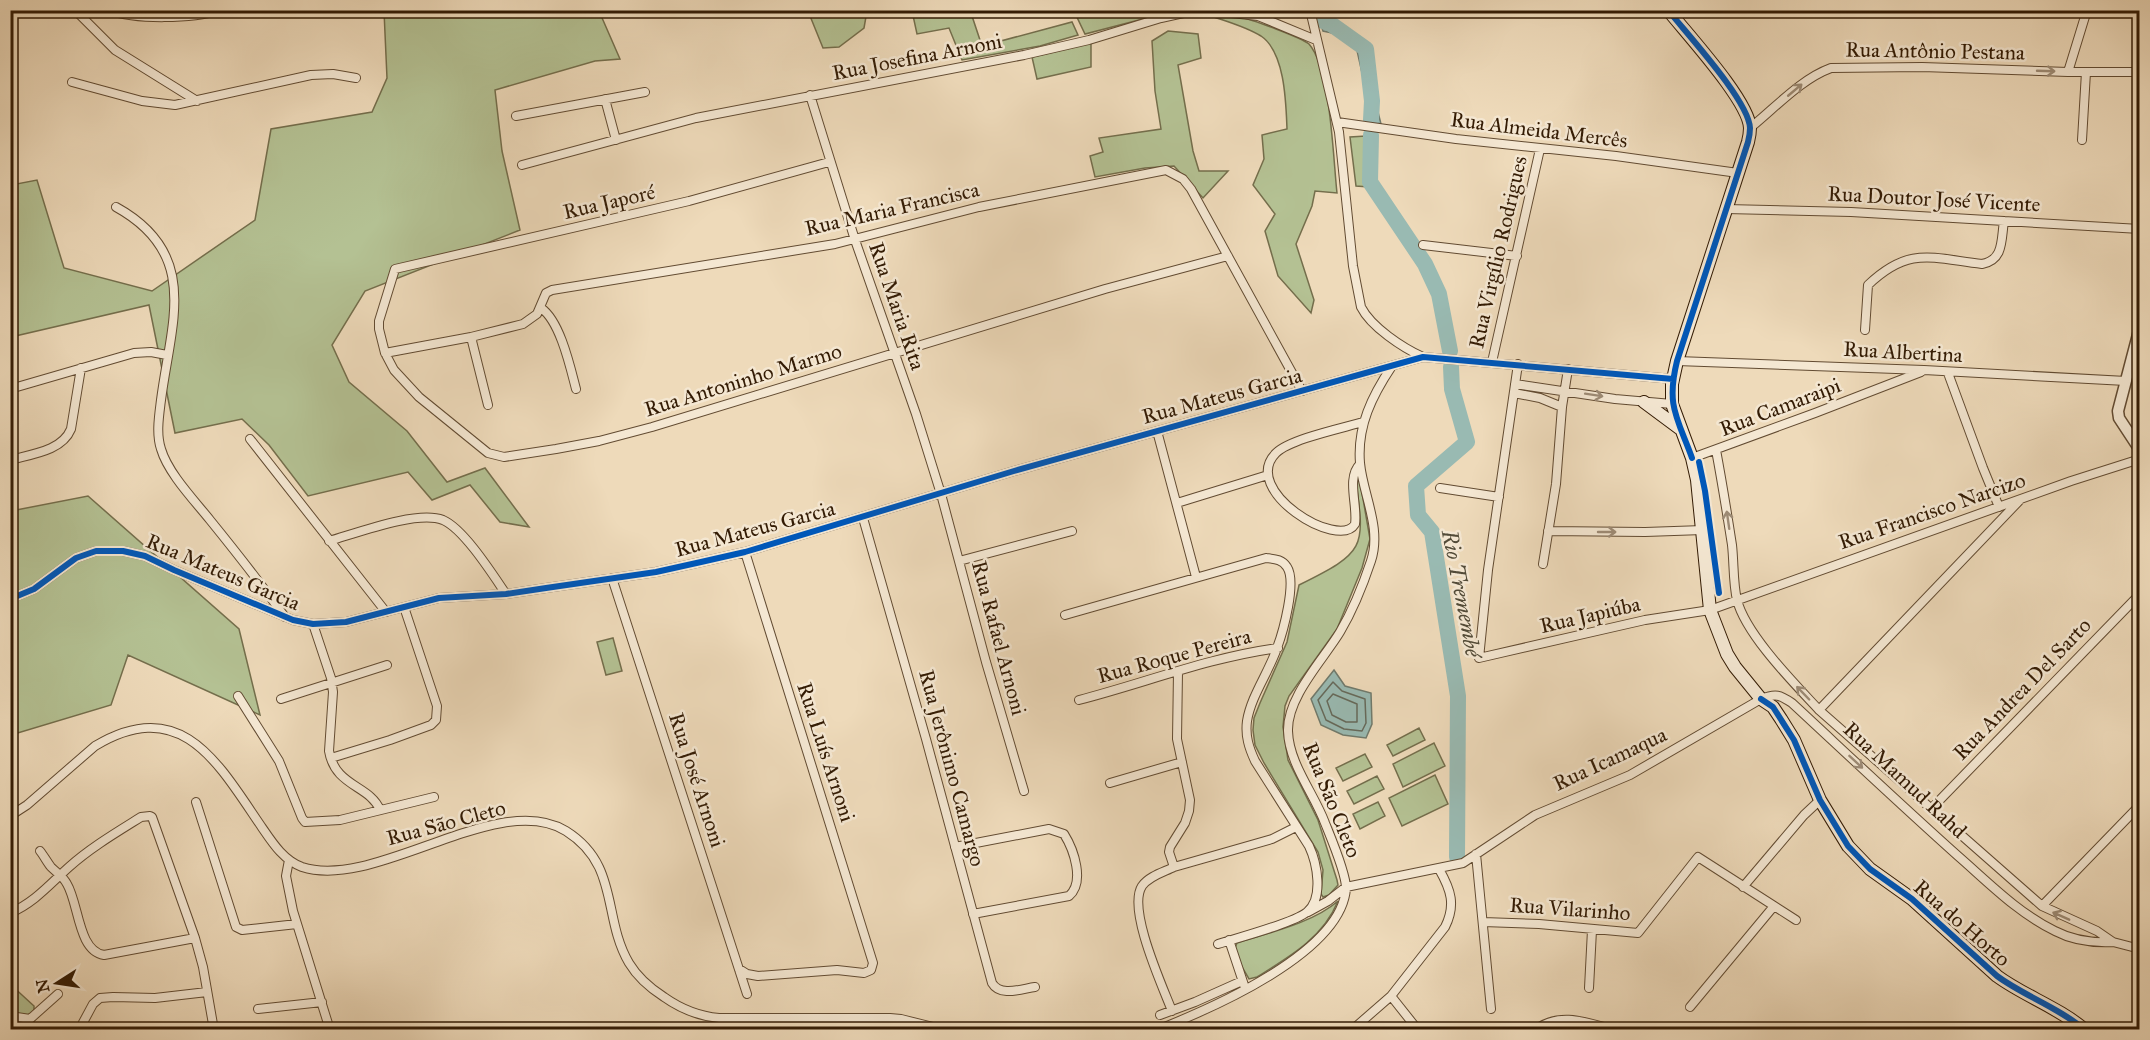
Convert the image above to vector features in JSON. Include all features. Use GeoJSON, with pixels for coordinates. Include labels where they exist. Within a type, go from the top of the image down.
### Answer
{"type":"FeatureCollection","features":[{"type":"Feature","properties":{"kind":"main road"},"geometry":{"type":"LineString","coordinates":[[1668,10],[1742,103],[1750,128],[1748,142],[1677,361],[1673,379],[1672,404],[1692,458],[1697,480],[1710,610],[1727,654],[1735,668],[1761,699]]}},
{"type":"Feature","properties":{"kind":"main road"},"geometry":{"type":"LineString","coordinates":[[1644,402],[1682,431]]}},
{"type":"Feature","properties":{"kind":"main road","name":"Rua do Horto"},"geometry":{"type":"LineString","coordinates":[[1761,699],[1773,707],[1794,740],[1820,800],[1848,846],[1870,869],[1912,898],[1980,961],[2012,987],[2067,1016],[2085,1029]]}},
{"type":"Feature","properties":{"kind":"street"},"geometry":{"type":"LineString","coordinates":[[75,10],[123,56],[197,101]]}},
{"type":"Feature","properties":{"kind":"street"},"geometry":{"type":"LineString","coordinates":[[109,10],[124,14],[177,18],[206,15],[219,10]]}},
{"type":"Feature","properties":{"kind":"street"},"geometry":{"type":"LineString","coordinates":[[1310,10],[1337,122],[1353,266],[1361,307],[1364,313],[1387,334],[1408,350],[1423,357]]}},
{"type":"Feature","properties":{"kind":"street"},"geometry":{"type":"LineString","coordinates":[[2068,72],[2086,10]]}},
{"type":"Feature","properties":{"kind":"street","name":"Rua Josefina Arnoni"},"geometry":{"type":"LineString","coordinates":[[522,165],[696,118],[1024,55],[1188,12],[1214,11],[1258,16],[1316,40]]}},
{"type":"Feature","properties":{"kind":"street","name":"Rua Antônio Pestana"},"geometry":{"type":"LineString","coordinates":[[1750,128],[1803,83],[1818,73],[1832,68],[1922,67],[2139,72]]}},
{"type":"Feature","properties":{"kind":"street"},"geometry":{"type":"LineString","coordinates":[[2082,140],[2086,72]]}},
{"type":"Feature","properties":{"kind":"street"},"geometry":{"type":"LineString","coordinates":[[72,82],[119,96],[164,105],[197,101],[311,75],[333,74],[356,78]]}},
{"type":"Feature","properties":{"kind":"street"},"geometry":{"type":"LineString","coordinates":[[516,116],[645,92]]}},
{"type":"Feature","properties":{"kind":"street","name":"Rua Maria Rita"},"geometry":{"type":"LineString","coordinates":[[810,95],[829,162],[941,494]]}},
{"type":"Feature","properties":{"kind":"street"},"geometry":{"type":"LineString","coordinates":[[605,99],[616,140]]}},
{"type":"Feature","properties":{"kind":"street","name":"Rua Almeida Mercês"},"geometry":{"type":"LineString","coordinates":[[1337,122],[1737,173]]}},
{"type":"Feature","properties":{"kind":"street","name":"Rua Virgílio Rodrigues"},"geometry":{"type":"LineString","coordinates":[[1492,362],[1540,149]]}},
{"type":"Feature","properties":{"kind":"street","name":"Rua Japoré"},"geometry":{"type":"LineString","coordinates":[[395,269],[689,201],[829,162]]}},
{"type":"Feature","properties":{"kind":"street","name":"Rua Maria Francisca"},"geometry":{"type":"LineString","coordinates":[[386,353],[471,337],[523,324],[537,314],[546,293],[552,290],[855,240],[979,207],[1166,170],[1184,179],[1191,189],[1302,391]]}},
{"type":"Feature","properties":{"kind":"street"},"geometry":{"type":"LineString","coordinates":[[116,207],[145,225],[166,255],[173,275],[176,294],[175,311],[167,355],[158,433],[163,457],[192,498],[286,617]]}},
{"type":"Feature","properties":{"kind":"street","name":"Rua Doutor José Vicente"},"geometry":{"type":"LineString","coordinates":[[1726,209],[1851,212],[2139,229]]}},
{"type":"Feature","properties":{"kind":"street"},"geometry":{"type":"LineString","coordinates":[[1865,330],[1868,285],[1882,272],[1909,258],[1989,263],[1995,259],[1999,251],[2004,220]]}},
{"type":"Feature","properties":{"kind":"street"},"geometry":{"type":"LineString","coordinates":[[1423,246],[1517,256]]}},
{"type":"Feature","properties":{"kind":"street","name":"Rua Antoninho Marmo"},"geometry":{"type":"LineString","coordinates":[[395,269],[379,321],[386,353],[401,380],[418,397],[488,453],[500,457],[556,449],[620,435],[1105,289],[1228,256]]}},
{"type":"Feature","properties":{"kind":"street"},"geometry":{"type":"LineString","coordinates":[[540,308],[554,322],[576,388]]}},
{"type":"Feature","properties":{"kind":"street"},"geometry":{"type":"LineString","coordinates":[[2139,327],[2118,411],[2119,418],[2139,450]]}},
{"type":"Feature","properties":{"kind":"street"},"geometry":{"type":"LineString","coordinates":[[471,337],[488,405]]}},
{"type":"Feature","properties":{"kind":"street"},"geometry":{"type":"LineString","coordinates":[[10,388],[142,352],[167,355]]}},
{"type":"Feature","properties":{"kind":"street","name":"Rua Mateus Garcia"},"geometry":{"type":"LineString","coordinates":[[10,599],[34,589],[76,558],[96,551],[123,550],[145,556],[286,617],[314,624],[345,622],[439,598],[506,594],[656,572],[745,552],[1157,431],[1423,357],[1673,379]]}},
{"type":"Feature","properties":{"kind":"street","name":"Rua Albertina"},"geometry":{"type":"LineString","coordinates":[[1677,361],[1924,370],[2126,381]]}},
{"type":"Feature","properties":{"kind":"street"},"geometry":{"type":"LineString","coordinates":[[1440,488],[1499,496],[1518,364]]}},
{"type":"Feature","properties":{"kind":"street","name":"Rua São Cleto"},"geometry":{"type":"LineString","coordinates":[[1157,1029],[1295,958],[1321,938],[1336,916],[1346,887],[1322,814],[1294,758],[1290,744],[1288,718],[1299,694],[1340,632],[1356,601],[1372,558],[1374,542],[1372,517],[1360,464],[1360,441],[1363,422],[1373,397],[1392,366]]}},
{"type":"Feature","properties":{"kind":"street"},"geometry":{"type":"LineString","coordinates":[[10,460],[56,446],[68,436],[81,368]]}},
{"type":"Feature","properties":{"kind":"street"},"geometry":{"type":"LineString","coordinates":[[1543,564],[1556,484],[1562,407],[1568,369]]}},
{"type":"Feature","properties":{"kind":"street","name":"Rua Camaraipi"},"geometry":{"type":"LineString","coordinates":[[1716,450],[1815,414],[1924,370]]}},
{"type":"Feature","properties":{"kind":"street"},"geometry":{"type":"LineString","coordinates":[[1948,373],[1999,507]]}},
{"type":"Feature","properties":{"kind":"street"},"geometry":{"type":"LineString","coordinates":[[1515,388],[1672,404]]}},
{"type":"Feature","properties":{"kind":"street"},"geometry":{"type":"LineString","coordinates":[[1515,388],[1562,407]]}},
{"type":"Feature","properties":{"kind":"street"},"geometry":{"type":"LineString","coordinates":[[1360,464],[1353,478],[1355,524],[1353,528],[1338,532],[1315,524],[1285,505],[1274,490],[1268,475],[1272,458],[1282,449],[1294,443],[1363,422]]}},
{"type":"Feature","properties":{"kind":"street"},"geometry":{"type":"LineString","coordinates":[[1157,431],[1196,577]]}},
{"type":"Feature","properties":{"kind":"street"},"geometry":{"type":"LineString","coordinates":[[250,439],[386,612]]}},
{"type":"Feature","properties":{"kind":"street"},"geometry":{"type":"LineString","coordinates":[[1692,458],[1716,450]]}},
{"type":"Feature","properties":{"kind":"street","name":"Rua Mamud Rahd"},"geometry":{"type":"LineString","coordinates":[[1716,450],[1732,546],[1737,600],[1748,624],[1765,649],[1820,710],[2042,906],[2097,931],[2113,942]]}},
{"type":"Feature","properties":{"kind":"street","name":"Rua Francisco Narcizo"},"geometry":{"type":"LineString","coordinates":[[1737,600],[2139,459]]}},
{"type":"Feature","properties":{"kind":"street"},"geometry":{"type":"LineString","coordinates":[[1177,503],[1268,475]]}},
{"type":"Feature","properties":{"kind":"street","name":"Rua Rafael Arnoni"},"geometry":{"type":"LineString","coordinates":[[941,494],[1024,791]]}},
{"type":"Feature","properties":{"kind":"street","name":"Rua Japiúba"},"geometry":{"type":"LineString","coordinates":[[1499,496],[1488,570],[1479,658],[1645,620],[1710,610]]}},
{"type":"Feature","properties":{"kind":"street"},"geometry":{"type":"LineString","coordinates":[[1820,710],[2021,499]]}},
{"type":"Feature","properties":{"kind":"street"},"geometry":{"type":"LineString","coordinates":[[329,541],[416,518],[441,520],[464,537],[506,594]]}},
{"type":"Feature","properties":{"kind":"street","name":"Rua Jerônimo Camargo"},"geometry":{"type":"LineString","coordinates":[[863,518],[995,987],[1004,991],[1035,987]]}},
{"type":"Feature","properties":{"kind":"street"},"geometry":{"type":"LineString","coordinates":[[1548,531],[1703,530]]}},
{"type":"Feature","properties":{"kind":"street"},"geometry":{"type":"LineString","coordinates":[[959,561],[1072,531]]}},
{"type":"Feature","properties":{"kind":"street","name":"Rua Luís Arnoni"},"geometry":{"type":"LineString","coordinates":[[739,969],[747,974],[758,976],[837,970],[864,973],[871,970],[873,963],[745,552]]}},
{"type":"Feature","properties":{"kind":"street"},"geometry":{"type":"LineString","coordinates":[[1065,615],[1266,558],[1276,559],[1288,568],[1289,595],[1278,648],[1251,708],[1247,720],[1247,734],[1249,748],[1255,761],[1309,846],[1317,868],[1315,897],[1308,912]]}},
{"type":"Feature","properties":{"kind":"street","name":"Rua José Arnoni"},"geometry":{"type":"LineString","coordinates":[[612,578],[747,994]]}},
{"type":"Feature","properties":{"kind":"street","name":"Rua Andrea Del Sarto"},"geometry":{"type":"LineString","coordinates":[[1931,808],[2139,594]]}},
{"type":"Feature","properties":{"kind":"street"},"geometry":{"type":"LineString","coordinates":[[1710,610],[1737,600]]}},
{"type":"Feature","properties":{"kind":"street"},"geometry":{"type":"LineString","coordinates":[[331,758],[390,740],[431,725],[436,720],[437,706],[404,607]]}},
{"type":"Feature","properties":{"kind":"street"},"geometry":{"type":"LineString","coordinates":[[314,624],[334,696],[329,751],[331,758],[343,778],[373,799],[380,810]]}},
{"type":"Feature","properties":{"kind":"street","name":"Rua Roque Pereira"},"geometry":{"type":"LineString","coordinates":[[1079,699],[1243,654],[1278,648]]}},
{"type":"Feature","properties":{"kind":"street"},"geometry":{"type":"LineString","coordinates":[[281,699],[387,665]]}},
{"type":"Feature","properties":{"kind":"street"},"geometry":{"type":"LineString","coordinates":[[1174,867],[1169,852],[1170,847],[1190,811],[1188,786],[1176,728],[1178,672]]}},
{"type":"Feature","properties":{"kind":"street","name":"Rua Mamud Rahd"},"geometry":{"type":"LineString","coordinates":[[1761,699],[1774,694],[1792,703],[1911,814],[2027,915],[2056,932],[2080,940],[2094,943],[2113,942],[2139,949]]}},
{"type":"Feature","properties":{"kind":"street"},"geometry":{"type":"LineString","coordinates":[[238,696],[279,761],[303,820],[310,822],[340,820],[434,797]]}},
{"type":"Feature","properties":{"kind":"street","name":"Rua Icamaqua"},"geometry":{"type":"LineString","coordinates":[[1346,887],[1463,863],[1535,815],[1630,775],[1761,699]]}},
{"type":"Feature","properties":{"kind":"street"},"geometry":{"type":"LineString","coordinates":[[10,816],[27,805],[95,746],[106,740],[134,730],[160,728],[194,742],[210,755],[275,845],[289,860],[285,876],[297,924],[330,1029]]}},
{"type":"Feature","properties":{"kind":"street"},"geometry":{"type":"LineString","coordinates":[[1110,783],[1182,762]]}},
{"type":"Feature","properties":{"kind":"street"},"geometry":{"type":"LineString","coordinates":[[1796,920],[1743,887],[1804,815],[1820,800]]}},
{"type":"Feature","properties":{"kind":"street"},"geometry":{"type":"LineString","coordinates":[[196,802],[236,927],[242,930],[297,924]]}},
{"type":"Feature","properties":{"kind":"street"},"geometry":{"type":"LineString","coordinates":[[2042,906],[2139,805]]}},
{"type":"Feature","properties":{"kind":"street"},"geometry":{"type":"LineString","coordinates":[[10,913],[31,902],[76,862],[118,832],[141,817],[148,815],[152,817],[195,938],[214,1029]]}},
{"type":"Feature","properties":{"kind":"street","name":"Rua São Cleto"},"geometry":{"type":"LineString","coordinates":[[289,860],[312,869],[327,871],[347,869],[493,826],[529,821],[555,826],[575,838],[595,858],[605,883],[618,935],[629,963],[647,986],[675,1005],[692,1013],[719,1018],[901,1018],[945,1029]]}},
{"type":"Feature","properties":{"kind":"street"},"geometry":{"type":"LineString","coordinates":[[1172,1011],[1143,933],[1137,901],[1143,883],[1174,867],[1272,839],[1296,827]]}},
{"type":"Feature","properties":{"kind":"street"},"geometry":{"type":"LineString","coordinates":[[955,847],[1049,829],[1064,834],[1073,857],[1077,884],[1074,892],[1069,896],[973,914]]}},
{"type":"Feature","properties":{"kind":"street"},"geometry":{"type":"LineString","coordinates":[[40,851],[51,867],[61,875],[75,900],[84,939],[92,949],[100,954],[195,938]]}},
{"type":"Feature","properties":{"kind":"street"},"geometry":{"type":"LineString","coordinates":[[1476,854],[1491,1009]]}},
{"type":"Feature","properties":{"kind":"street","name":"Rua Vilarinho"},"geometry":{"type":"LineString","coordinates":[[1484,922],[1539,924],[1635,934],[1640,932],[1698,857],[1743,887]]}},
{"type":"Feature","properties":{"kind":"street"},"geometry":{"type":"LineString","coordinates":[[1352,1029],[1391,996],[1424,955],[1449,918],[1451,893],[1439,869]]}},
{"type":"Feature","properties":{"kind":"street"},"geometry":{"type":"LineString","coordinates":[[1218,944],[1308,912],[1328,901],[1346,887]]}},
{"type":"Feature","properties":{"kind":"street"},"geometry":{"type":"LineString","coordinates":[[1690,1006],[1774,906]]}},
{"type":"Feature","properties":{"kind":"street"},"geometry":{"type":"LineString","coordinates":[[1589,988],[1592,930]]}},
{"type":"Feature","properties":{"kind":"street"},"geometry":{"type":"LineString","coordinates":[[1229,940],[1244,984]]}},
{"type":"Feature","properties":{"kind":"street","name":"Rua São Cleto"},"geometry":{"type":"LineString","coordinates":[[1160,1016],[1244,984]]}},
{"type":"Feature","properties":{"kind":"street"},"geometry":{"type":"LineString","coordinates":[[79,1029],[93,1004],[100,998],[155,998],[207,992]]}},
{"type":"Feature","properties":{"kind":"street"},"geometry":{"type":"LineString","coordinates":[[10,1016],[30,1019],[58,994]]}},
{"type":"Feature","properties":{"kind":"street"},"geometry":{"type":"LineString","coordinates":[[1391,996],[1418,1029]]}},
{"type":"Feature","properties":{"kind":"street"},"geometry":{"type":"LineString","coordinates":[[258,1010],[322,1002]]}},
{"type":"Feature","properties":{"kind":"street"},"geometry":{"type":"LineString","coordinates":[[1535,1029],[1549,1021],[1568,1018],[1615,1029]]}},
{"type":"Feature","properties":{"kind":"green space"},"geometry":{"type":"Polygon","coordinates":[[[1163,10],[1166,13],[1085,34],[1074,11],[1163,10]]]}},
{"type":"Feature","properties":{"kind":"green space"},"geometry":{"type":"Polygon","coordinates":[[[384,11],[599,11],[620,59],[595,61],[495,90],[502,151],[520,230],[365,291],[332,345],[349,382],[407,431],[447,482],[485,468],[529,527],[500,522],[470,485],[432,500],[408,472],[308,496],[269,445],[242,419],[175,433],[149,305],[11,337],[11,185],[37,180],[64,268],[152,291],[255,220],[271,129],[372,112],[387,78],[384,11]]]}},
{"type":"Feature","properties":{"kind":"green space"},"geometry":{"type":"Polygon","coordinates":[[[808,11],[867,11],[864,28],[839,47],[823,48],[808,11]]]}},
{"type":"Feature","properties":{"kind":"green space"},"geometry":{"type":"Polygon","coordinates":[[[912,11],[986,11],[971,13],[982,46],[1072,22],[1078,35],[1040,46],[962,60],[949,28],[917,34],[912,11]]]}},
{"type":"Feature","properties":{"kind":"green space"},"geometry":{"type":"Polygon","coordinates":[[[1208,15],[1240,17],[1254,21],[1309,44],[1322,73],[1332,137],[1337,193],[1315,191],[1312,206],[1296,244],[1314,300],[1311,313],[1278,276],[1265,231],[1275,214],[1253,185],[1264,159],[1262,135],[1287,129],[1285,92],[1280,66],[1269,44],[1261,36],[1208,15]]]}},
{"type":"Feature","properties":{"kind":"green space"},"geometry":{"type":"Polygon","coordinates":[[[1168,31],[1198,34],[1201,58],[1178,65],[1193,151],[1199,171],[1228,171],[1203,198],[1174,166],[1145,168],[1095,177],[1090,156],[1103,152],[1099,138],[1161,129],[1155,91],[1152,41],[1168,31]]]}},
{"type":"Feature","properties":{"kind":"green space"},"geometry":{"type":"Polygon","coordinates":[[[1091,43],[1091,67],[1037,79],[1032,57],[1091,43]]]}},
{"type":"Feature","properties":{"kind":"green space"},"geometry":{"type":"Polygon","coordinates":[[[1366,136],[1369,187],[1356,186],[1350,137],[1366,136]]]}},
{"type":"Feature","properties":{"kind":"green space"},"geometry":{"type":"Polygon","coordinates":[[[1358,470],[1370,539],[1362,568],[1337,629],[1289,696],[1285,706],[1283,727],[1288,760],[1318,820],[1337,880],[1338,885],[1329,895],[1323,897],[1321,894],[1323,870],[1318,852],[1264,763],[1255,745],[1253,730],[1254,718],[1287,642],[1299,585],[1338,564],[1350,554],[1357,544],[1360,518],[1355,474],[1358,470]]]}},
{"type":"Feature","properties":{"kind":"green space"},"geometry":{"type":"Polygon","coordinates":[[[88,496],[239,629],[260,715],[128,655],[111,705],[11,735],[11,511],[88,496]]]}},
{"type":"Feature","properties":{"kind":"green space"},"geometry":{"type":"Polygon","coordinates":[[[613,638],[622,671],[606,675],[597,642],[613,638]]]}},
{"type":"Feature","properties":{"kind":"green space"},"geometry":{"type":"Polygon","coordinates":[[[1419,728],[1425,740],[1393,756],[1387,745],[1419,728]]]}},
{"type":"Feature","properties":{"kind":"green space"},"geometry":{"type":"Polygon","coordinates":[[[1434,743],[1445,766],[1403,787],[1393,764],[1434,743]]]}},
{"type":"Feature","properties":{"kind":"green space"},"geometry":{"type":"Polygon","coordinates":[[[1365,754],[1372,767],[1343,781],[1336,768],[1365,754]]]}},
{"type":"Feature","properties":{"kind":"green space"},"geometry":{"type":"Polygon","coordinates":[[[1435,775],[1448,804],[1402,826],[1389,798],[1435,775]]]}},
{"type":"Feature","properties":{"kind":"green space"},"geometry":{"type":"Polygon","coordinates":[[[1377,776],[1384,789],[1354,804],[1347,791],[1377,776]]]}},
{"type":"Feature","properties":{"kind":"green space"},"geometry":{"type":"Polygon","coordinates":[[[1378,802],[1385,816],[1360,829],[1353,814],[1378,802]]]}},
{"type":"Feature","properties":{"kind":"green space"},"geometry":{"type":"Polygon","coordinates":[[[1338,901],[1324,926],[1304,945],[1257,977],[1249,979],[1235,948],[1237,943],[1303,921],[1328,909],[1338,901]]]}},
{"type":"Feature","properties":{"kind":"green space"},"geometry":{"type":"Polygon","coordinates":[[[10,984],[34,1006],[34,1029],[11,1029],[10,984]]]}},
{"type":"Feature","properties":{"kind":"water"},"geometry":{"type":"Polygon","coordinates":[[[1319,18],[1330,22],[1361,44],[1381,124],[1373,122],[1356,46],[1337,34],[1323,31],[1319,18]]]}},
{"type":"Feature","properties":{"kind":"water"},"geometry":{"type":"Polygon","coordinates":[[[1334,670],[1345,686],[1371,693],[1372,724],[1366,738],[1343,735],[1321,725],[1311,699],[1334,670]]]}},
{"type":"Feature","properties":{"kind":"waterway","name":"Rio Tremembé"},"geometry":{"type":"LineString","coordinates":[[1318,19],[1331,24],[1366,49],[1372,101],[1371,120]]}},
{"type":"Feature","properties":{"kind":"waterway","name":"Rio Tremembé"},"geometry":{"type":"LineString","coordinates":[[1371,135],[1370,182],[1425,264],[1439,294],[1450,351]]}},
{"type":"Feature","properties":{"kind":"waterway","name":"Rio Tremembé"},"geometry":{"type":"LineString","coordinates":[[1451,367],[1452,389],[1467,442],[1416,486],[1418,515],[1432,532],[1458,696],[1457,857]]}},
{"type":"Feature","properties":{"kind":"cycle path"},"geometry":{"type":"LineString","coordinates":[[1668,10],[1729,85],[1747,116],[1750,128],[1748,142],[1674,376],[1675,411],[1692,458]]}},
{"type":"Feature","properties":{"kind":"cycle path"},"geometry":{"type":"LineString","coordinates":[[10,599],[34,589],[76,558],[96,551],[123,551],[145,556],[293,620],[313,624],[346,622],[439,598],[506,594],[656,572],[745,552],[1014,471],[1423,357],[1673,379]]}},
{"type":"Feature","properties":{"kind":"cycle path"},"geometry":{"type":"LineString","coordinates":[[1699,462],[1719,593]]}},
{"type":"Feature","properties":{"kind":"cycle path"},"geometry":{"type":"LineString","coordinates":[[1761,699],[1773,707],[1794,740],[1820,800],[1848,846],[1870,869],[1912,899],[1997,976],[2064,1015],[2085,1030]]}}]}
